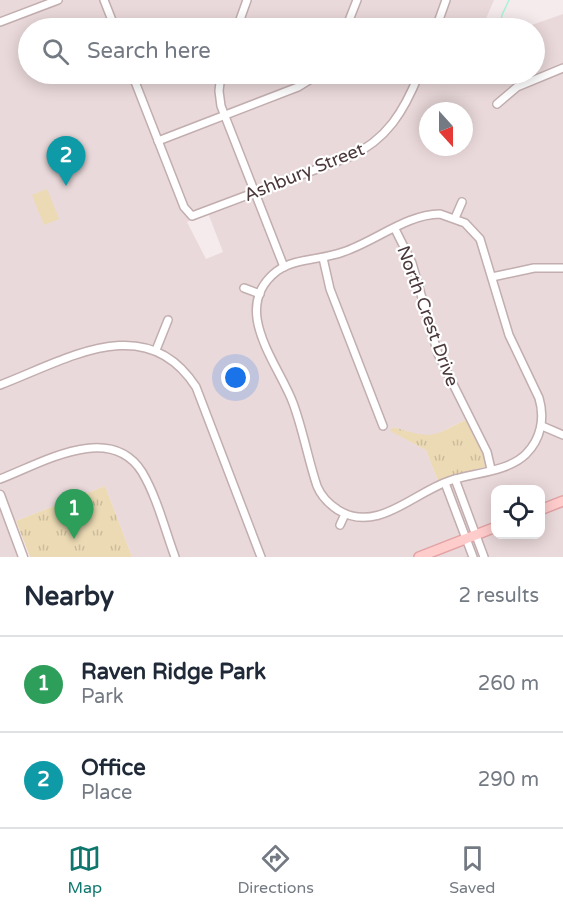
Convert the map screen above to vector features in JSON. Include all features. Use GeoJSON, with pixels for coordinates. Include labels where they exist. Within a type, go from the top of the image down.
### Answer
{"type":"FeatureCollection","features":[{"type":"Feature","properties":{"kind":"main road"},"geometry":{"type":"LineString","coordinates":[[545,508],[563,501]]}},
{"type":"Feature","properties":{"kind":"main road"},"geometry":{"type":"LineString","coordinates":[[419,557],[491,529]]}},
{"type":"Feature","properties":{"kind":"street"},"geometry":{"type":"LineString","coordinates":[[0,22],[58,0]]}},
{"type":"Feature","properties":{"kind":"street"},"geometry":{"type":"LineString","coordinates":[[104,0],[111,18]]}},
{"type":"Feature","properties":{"kind":"street"},"geometry":{"type":"LineString","coordinates":[[241,18],[247,0]]}},
{"type":"Feature","properties":{"kind":"street"},"geometry":{"type":"LineString","coordinates":[[350,18],[357,0]]}},
{"type":"Feature","properties":{"kind":"street"},"geometry":{"type":"LineString","coordinates":[[440,18],[446,0]]}},
{"type":"Feature","properties":{"kind":"street"},"geometry":{"type":"LineString","coordinates":[[545,76],[563,68]]}},
{"type":"Feature","properties":{"kind":"street"},"geometry":{"type":"LineString","coordinates":[[136,84],[158,141],[303,84]]}},
{"type":"Feature","properties":{"kind":"street"},"geometry":{"type":"LineString","coordinates":[[220,84],[219,91],[225,115],[284,267]]}},
{"type":"Feature","properties":{"kind":"street","name":"Ashbury Street"},"geometry":{"type":"LineString","coordinates":[[158,141],[188,215],[198,215],[348,157],[370,146],[392,126],[401,113],[414,84]]}},
{"type":"Feature","properties":{"kind":"street"},"geometry":{"type":"LineString","coordinates":[[497,104],[515,88],[525,84]]}},
{"type":"Feature","properties":{"kind":"street"},"geometry":{"type":"LineString","coordinates":[[455,218],[462,202]]}},
{"type":"Feature","properties":{"kind":"street"},"geometry":{"type":"LineString","coordinates":[[429,214],[455,218],[480,239],[509,335],[539,398],[542,426],[534,443],[522,458],[509,465],[455,479],[380,516],[356,518],[345,514],[324,498],[317,486],[293,403],[258,330],[256,315],[260,294],[268,280],[284,267],[323,258],[368,243],[429,214]]}},
{"type":"Feature","properties":{"kind":"street","name":"North Crest Drive"},"geometry":{"type":"LineString","coordinates":[[395,229],[412,264],[438,354],[487,452],[491,469]]}},
{"type":"Feature","properties":{"kind":"street"},"geometry":{"type":"LineString","coordinates":[[323,258],[330,289],[383,426]]}},
{"type":"Feature","properties":{"kind":"street"},"geometry":{"type":"LineString","coordinates":[[492,277],[534,268],[563,268]]}},
{"type":"Feature","properties":{"kind":"street"},"geometry":{"type":"LineString","coordinates":[[244,288],[260,294]]}},
{"type":"Feature","properties":{"kind":"street"},"geometry":{"type":"LineString","coordinates":[[156,350],[168,320]]}},
{"type":"Feature","properties":{"kind":"street"},"geometry":{"type":"LineString","coordinates":[[0,385],[100,347],[131,344],[156,350],[179,364],[196,387],[261,557]]}},
{"type":"Feature","properties":{"kind":"street"},"geometry":{"type":"LineString","coordinates":[[542,426],[563,435]]}},
{"type":"Feature","properties":{"kind":"street"},"geometry":{"type":"LineString","coordinates":[[0,479],[78,449],[95,447],[117,451],[134,463],[144,476],[175,557]]}},
{"type":"Feature","properties":{"kind":"street"},"geometry":{"type":"LineString","coordinates":[[455,479],[484,557]]}},
{"type":"Feature","properties":{"kind":"street"},"geometry":{"type":"LineString","coordinates":[[445,483],[473,557]]}},
{"type":"Feature","properties":{"kind":"street"},"geometry":{"type":"LineString","coordinates":[[0,495],[23,557]]}},
{"type":"Feature","properties":{"kind":"street"},"geometry":{"type":"LineString","coordinates":[[340,525],[345,514]]}},
{"type":"Feature","properties":{"kind":"shaded area"},"geometry":{"type":"Polygon","coordinates":[[[0,0],[494,0],[486,18],[18,18],[18,84],[545,84],[545,20],[563,14],[563,557],[132,557],[105,486],[16,521],[12,525],[24,557],[0,557],[0,0]],[[208,213],[187,222],[206,259],[223,252],[208,213]],[[467,419],[437,434],[425,437],[393,427],[391,431],[426,450],[438,481],[459,473],[467,419]]]}},
{"type":"Feature","properties":{"kind":"green space"},"geometry":{"type":"Polygon","coordinates":[[[47,189],[59,219],[44,225],[32,195],[47,189]]]}},
{"type":"Feature","properties":{"kind":"green space"},"geometry":{"type":"Polygon","coordinates":[[[467,419],[484,451],[487,466],[438,481],[426,450],[390,431],[393,427],[431,435],[467,419]]]}},
{"type":"Feature","properties":{"kind":"green space"},"geometry":{"type":"Polygon","coordinates":[[[105,486],[132,557],[30,557],[16,521],[105,486]]]}},
{"type":"Feature","properties":{"kind":"waterway"},"geometry":{"type":"LineString","coordinates":[[502,18],[509,0]]}},
{"type":"Feature","properties":{"kind":"place","name":"Office"},"geometry":{"type":"Point","coordinates":[66,186]}},
{"type":"Feature","properties":{"kind":"place","name":"Raven Ridge Park"},"geometry":{"type":"Point","coordinates":[74,539]}}]}
